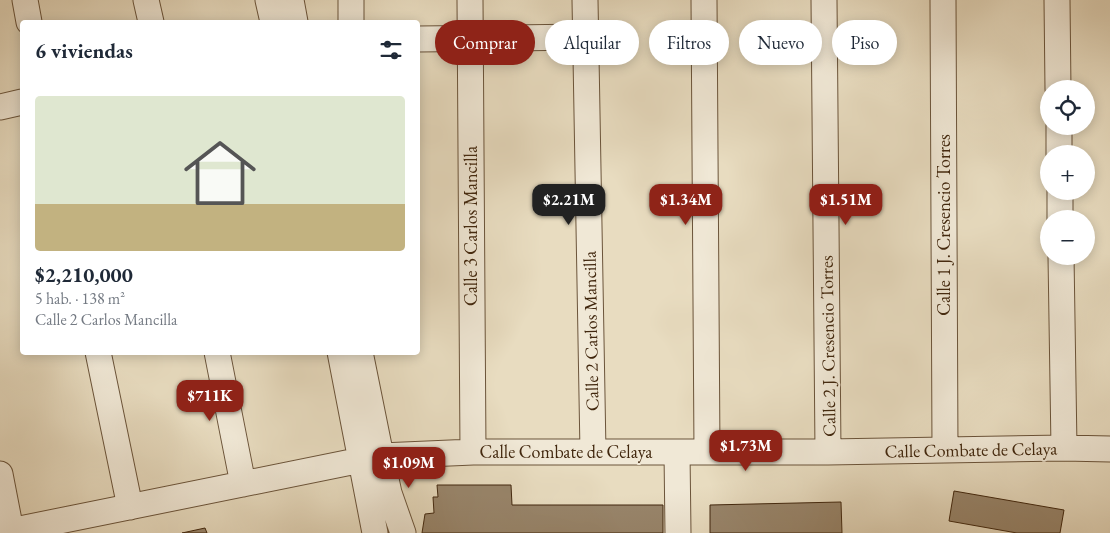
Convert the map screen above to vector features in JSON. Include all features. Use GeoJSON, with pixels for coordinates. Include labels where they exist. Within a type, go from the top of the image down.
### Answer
{"type":"FeatureCollection","features":[{"type":"Feature","properties":{"kind":"street"},"geometry":{"type":"LineString","coordinates":[[24,0],[29,20]]}},
{"type":"Feature","properties":{"kind":"street"},"geometry":{"type":"LineString","coordinates":[[146,0],[151,20]]}},
{"type":"Feature","properties":{"kind":"street"},"geometry":{"type":"LineString","coordinates":[[268,0],[273,20]]}},
{"type":"Feature","properties":{"kind":"street"},"geometry":{"type":"LineString","coordinates":[[291,0],[295,20]]}},
{"type":"Feature","properties":{"kind":"street"},"geometry":{"type":"LineString","coordinates":[[351,0],[351,20]]}},
{"type":"Feature","properties":{"kind":"street","name":"Calle 3 Carlos Mancilla"},"geometry":{"type":"LineString","coordinates":[[470,0],[470,20]]}},
{"type":"Feature","properties":{"kind":"street","name":"Calle 2 Carlos Mancilla"},"geometry":{"type":"LineString","coordinates":[[585,0],[586,20]]}},
{"type":"Feature","properties":{"kind":"street"},"geometry":{"type":"LineString","coordinates":[[704,0],[707,452]]}},
{"type":"Feature","properties":{"kind":"street","name":"Calle 2 J. Cresencio Torres"},"geometry":{"type":"LineString","coordinates":[[824,0],[828,452]]}},
{"type":"Feature","properties":{"kind":"street","name":"Calle 1 J. Cresencio Torres"},"geometry":{"type":"LineString","coordinates":[[943,0],[946,450]]}},
{"type":"Feature","properties":{"kind":"street"},"geometry":{"type":"LineString","coordinates":[[1057,0],[1058,80]]}},
{"type":"Feature","properties":{"kind":"street"},"geometry":{"type":"LineString","coordinates":[[420,39],[435,39]]}},
{"type":"Feature","properties":{"kind":"street","name":"Calle 3 Carlos Mancilla"},"geometry":{"type":"LineString","coordinates":[[470,65],[473,452]]}},
{"type":"Feature","properties":{"kind":"street","name":"Calle 2 Carlos Mancilla"},"geometry":{"type":"LineString","coordinates":[[586,65],[593,452]]}},
{"type":"Feature","properties":{"kind":"street"},"geometry":{"type":"LineString","coordinates":[[0,107],[20,102]]}},
{"type":"Feature","properties":{"kind":"street"},"geometry":{"type":"LineString","coordinates":[[1061,265],[1064,448]]}},
{"type":"Feature","properties":{"kind":"street"},"geometry":{"type":"LineString","coordinates":[[99,355],[130,507]]}},
{"type":"Feature","properties":{"kind":"street"},"geometry":{"type":"LineString","coordinates":[[218,355],[243,484]]}},
{"type":"Feature","properties":{"kind":"street"},"geometry":{"type":"LineString","coordinates":[[341,355],[371,458],[389,494],[403,533]]}},
{"type":"Feature","properties":{"kind":"street"},"geometry":{"type":"LineString","coordinates":[[360,355],[371,458],[375,533]]}},
{"type":"Feature","properties":{"kind":"street","name":"Calle Combate de Celaya"},"geometry":{"type":"LineString","coordinates":[[6,532],[371,458],[473,452],[828,452],[1110,449]]}},
{"type":"Feature","properties":{"kind":"street"},"geometry":{"type":"LineString","coordinates":[[677,452],[678,533]]}},
{"type":"Feature","properties":{"kind":"street"},"geometry":{"type":"LineString","coordinates":[[0,474],[6,532]]}},
{"type":"Feature","properties":{"kind":"building"},"geometry":{"type":"Polygon","coordinates":[[[437,485],[511,485],[512,505],[663,505],[663,533],[422,533],[425,514],[434,513],[433,497],[438,497],[437,485]]]}},
{"type":"Feature","properties":{"kind":"building"},"geometry":{"type":"Polygon","coordinates":[[[954,491],[1064,510],[1060,533],[1017,533],[949,521],[954,491]]]}},
{"type":"Feature","properties":{"kind":"building"},"geometry":{"type":"Polygon","coordinates":[[[841,502],[842,533],[710,533],[710,505],[841,502]]]}},
{"type":"Feature","properties":{"kind":"building"},"geometry":{"type":"Polygon","coordinates":[[[205,528],[207,533],[182,533],[205,528]]]}}]}
